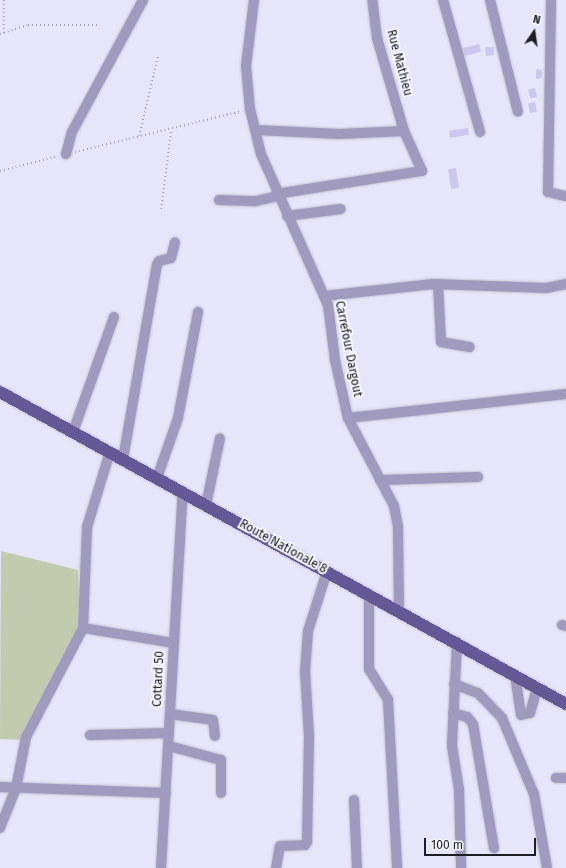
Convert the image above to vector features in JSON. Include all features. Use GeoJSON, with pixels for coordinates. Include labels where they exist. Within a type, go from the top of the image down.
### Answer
{"type":"FeatureCollection","features":[{"type":"Feature","properties":{"kind":"main road","name":"Route Nationale 8"},"geometry":{"type":"LineString","coordinates":[[0,392],[399,610],[566,704]]}},
{"type":"Feature","properties":{"kind":"street"},"geometry":{"type":"LineString","coordinates":[[66,154],[72,132],[143,0]]}},
{"type":"Feature","properties":{"kind":"street","name":"Carrefour Dargout"},"geometry":{"type":"LineString","coordinates":[[254,0],[246,66],[250,109],[257,130],[260,154],[276,195],[324,296],[348,418],[394,506],[398,527],[399,610]]}},
{"type":"Feature","properties":{"kind":"street","name":"Rue Mathieu"},"geometry":{"type":"LineString","coordinates":[[276,195],[332,182],[419,173],[422,166],[404,132],[377,38],[372,0]]}},
{"type":"Feature","properties":{"kind":"street"},"geometry":{"type":"LineString","coordinates":[[443,0],[480,132]]}},
{"type":"Feature","properties":{"kind":"street"},"geometry":{"type":"LineString","coordinates":[[490,0],[518,112]]}},
{"type":"Feature","properties":{"kind":"street"},"geometry":{"type":"LineString","coordinates":[[548,192],[551,0]]}},
{"type":"Feature","properties":{"kind":"street"},"geometry":{"type":"LineString","coordinates":[[257,130],[339,134],[404,132]]}},
{"type":"Feature","properties":{"kind":"street"},"geometry":{"type":"LineString","coordinates":[[548,192],[566,190]]}},
{"type":"Feature","properties":{"kind":"street"},"geometry":{"type":"LineString","coordinates":[[548,192],[566,196]]}},
{"type":"Feature","properties":{"kind":"street"},"geometry":{"type":"LineString","coordinates":[[219,200],[256,201],[276,195]]}},
{"type":"Feature","properties":{"kind":"street"},"geometry":{"type":"LineString","coordinates":[[287,216],[341,209]]}},
{"type":"Feature","properties":{"kind":"street"},"geometry":{"type":"LineString","coordinates":[[123,459],[157,265],[159,261],[172,258],[175,242]]}},
{"type":"Feature","properties":{"kind":"street"},"geometry":{"type":"LineString","coordinates":[[438,284],[441,342],[470,347]]}},
{"type":"Feature","properties":{"kind":"street"},"geometry":{"type":"LineString","coordinates":[[324,296],[438,284],[530,288],[566,284]]}},
{"type":"Feature","properties":{"kind":"street"},"geometry":{"type":"LineString","coordinates":[[157,478],[178,418],[198,312]]}},
{"type":"Feature","properties":{"kind":"street"},"geometry":{"type":"LineString","coordinates":[[73,432],[114,318]]}},
{"type":"Feature","properties":{"kind":"street"},"geometry":{"type":"LineString","coordinates":[[348,418],[566,394]]}},
{"type":"Feature","properties":{"kind":"street"},"geometry":{"type":"LineString","coordinates":[[206,505],[220,438]]}},
{"type":"Feature","properties":{"kind":"street"},"geometry":{"type":"LineString","coordinates":[[0,828],[16,788],[26,737],[83,628],[87,527],[110,452]]}},
{"type":"Feature","properties":{"kind":"street"},"geometry":{"type":"LineString","coordinates":[[380,480],[478,477]]}},
{"type":"Feature","properties":{"kind":"street","name":"Cottard 50"},"geometry":{"type":"LineString","coordinates":[[161,868],[183,492]]}},
{"type":"Feature","properties":{"kind":"street"},"geometry":{"type":"LineString","coordinates":[[276,868],[280,846],[305,845],[308,842],[309,736],[305,671],[308,631],[328,571]]}},
{"type":"Feature","properties":{"kind":"street"},"geometry":{"type":"LineString","coordinates":[[369,594],[369,669],[388,700],[397,868]]}},
{"type":"Feature","properties":{"kind":"street"},"geometry":{"type":"LineString","coordinates":[[83,628],[174,643]]}},
{"type":"Feature","properties":{"kind":"street"},"geometry":{"type":"LineString","coordinates":[[457,642],[453,713],[461,868]]}},
{"type":"Feature","properties":{"kind":"street"},"geometry":{"type":"LineString","coordinates":[[515,675],[521,715],[530,713],[538,688]]}},
{"type":"Feature","properties":{"kind":"street"},"geometry":{"type":"LineString","coordinates":[[454,684],[478,693],[502,718],[534,794],[547,868]]}},
{"type":"Feature","properties":{"kind":"street"},"geometry":{"type":"LineString","coordinates":[[453,713],[467,717],[472,724],[494,848]]}},
{"type":"Feature","properties":{"kind":"street"},"geometry":{"type":"LineString","coordinates":[[170,714],[207,718],[215,725],[215,736]]}},
{"type":"Feature","properties":{"kind":"street"},"geometry":{"type":"LineString","coordinates":[[90,735],[169,733]]}},
{"type":"Feature","properties":{"kind":"street"},"geometry":{"type":"LineString","coordinates":[[169,746],[218,757],[222,764],[222,793]]}},
{"type":"Feature","properties":{"kind":"street"},"geometry":{"type":"LineString","coordinates":[[0,787],[166,793]]}},
{"type":"Feature","properties":{"kind":"street"},"geometry":{"type":"LineString","coordinates":[[354,800],[358,868]]}},
{"type":"Feature","properties":{"kind":"path"},"geometry":{"type":"LineString","coordinates":[[4,0],[4,34]]}},
{"type":"Feature","properties":{"kind":"path"},"geometry":{"type":"LineString","coordinates":[[0,34],[4,34],[28,25],[99,25]]}},
{"type":"Feature","properties":{"kind":"path"},"geometry":{"type":"LineString","coordinates":[[139,136],[158,55]]}},
{"type":"Feature","properties":{"kind":"path"},"geometry":{"type":"LineString","coordinates":[[0,170],[139,136],[171,130],[250,109]]}},
{"type":"Feature","properties":{"kind":"path"},"geometry":{"type":"LineString","coordinates":[[161,209],[171,130]]}},
{"type":"Feature","properties":{"kind":"green space"},"geometry":{"type":"Polygon","coordinates":[[[1,551],[78,570],[80,624],[22,740],[0,739],[1,551]]]}},
{"type":"Feature","properties":{"kind":"building"},"geometry":{"type":"Polygon","coordinates":[[[479,44],[481,52],[464,56],[463,48],[479,44]]]}},
{"type":"Feature","properties":{"kind":"building"},"geometry":{"type":"Polygon","coordinates":[[[485,47],[494,47],[494,55],[486,56],[485,47]]]}},
{"type":"Feature","properties":{"kind":"building"},"geometry":{"type":"Polygon","coordinates":[[[536,69],[542,70],[542,78],[536,79],[536,69]]]}},
{"type":"Feature","properties":{"kind":"building"},"geometry":{"type":"Polygon","coordinates":[[[535,88],[537,97],[530,98],[528,90],[535,88]]]}},
{"type":"Feature","properties":{"kind":"building"},"geometry":{"type":"Polygon","coordinates":[[[535,102],[537,112],[530,113],[528,103],[535,102]]]}},
{"type":"Feature","properties":{"kind":"building"},"geometry":{"type":"Polygon","coordinates":[[[468,128],[469,135],[450,138],[449,131],[468,128]]]}},
{"type":"Feature","properties":{"kind":"building"},"geometry":{"type":"Polygon","coordinates":[[[456,168],[459,188],[451,189],[448,169],[456,168]]]}}]}
